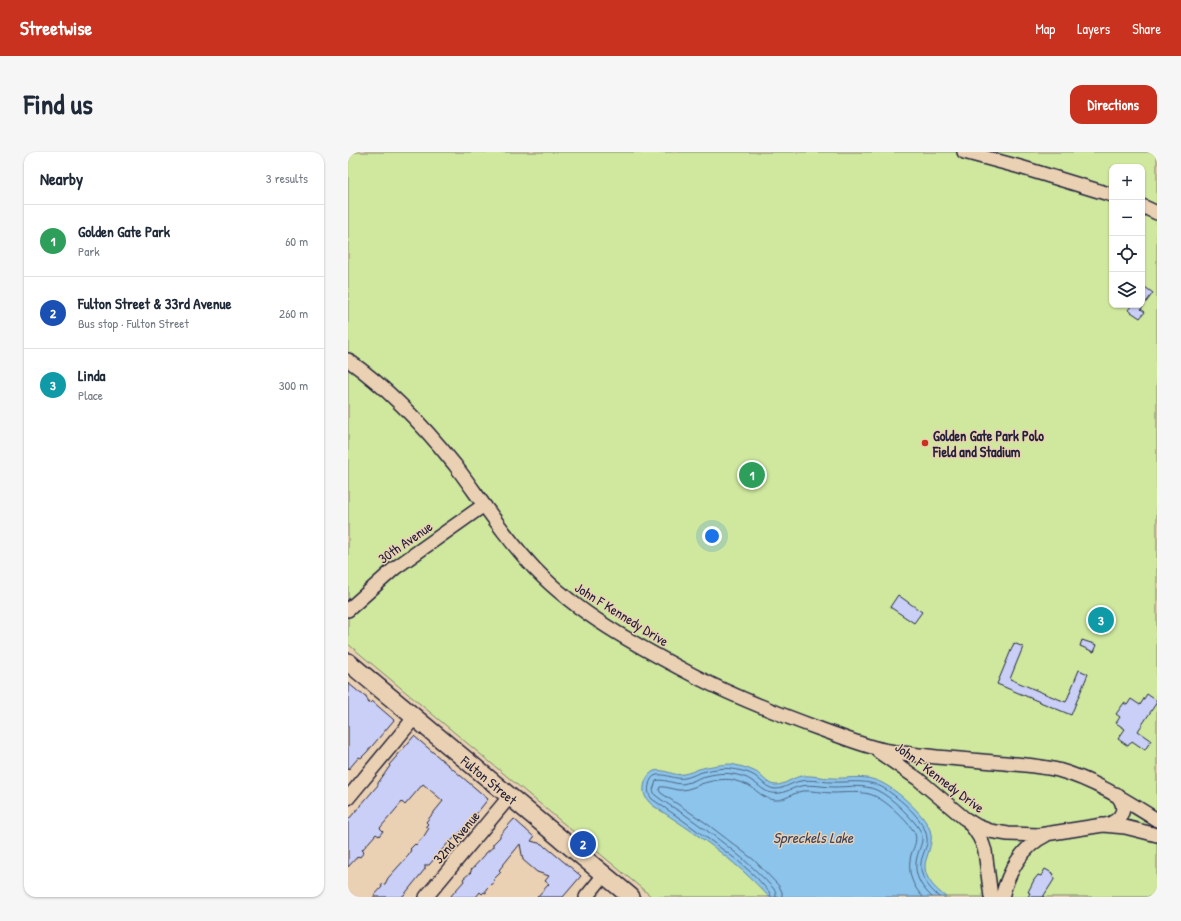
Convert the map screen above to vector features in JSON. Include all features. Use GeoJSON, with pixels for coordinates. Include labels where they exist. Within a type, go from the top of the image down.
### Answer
{"type":"FeatureCollection","features":[{"type":"Feature","properties":{"kind":"main road","name":"Fulton Street"},"geometry":{"type":"LineString","coordinates":[[348,662],[631,897]]}},
{"type":"Feature","properties":{"kind":"street"},"geometry":{"type":"LineString","coordinates":[[964,152],[1020,167],[1109,194]]}},
{"type":"Feature","properties":{"kind":"street"},"geometry":{"type":"LineString","coordinates":[[1145,207],[1157,213]]}},
{"type":"Feature","properties":{"kind":"street","name":"John F Kennedy Drive"},"geometry":{"type":"LineString","coordinates":[[348,360],[385,389],[420,424],[455,465],[522,555],[551,585],[570,601],[613,630],[691,674],[731,694],[786,717],[870,747],[912,755],[1047,768],[1082,778],[1116,794],[1157,820]]}},
{"type":"Feature","properties":{"kind":"street","name":"30th Avenue"},"geometry":{"type":"LineString","coordinates":[[348,610],[395,568],[484,505]]}},
{"type":"Feature","properties":{"kind":"street"},"geometry":{"type":"LineString","coordinates":[[348,798],[415,717]]}},
{"type":"Feature","properties":{"kind":"street","name":"John F Kennedy Drive"},"geometry":{"type":"LineString","coordinates":[[870,747],[908,771],[958,813],[984,829],[998,833],[1029,835],[1050,834],[1103,825],[1125,827],[1157,835]]}},
{"type":"Feature","properties":{"kind":"street"},"geometry":{"type":"LineString","coordinates":[[1103,825],[1112,823],[1122,813],[1123,803],[1116,794]]}},
{"type":"Feature","properties":{"kind":"street","name":"32nd Avenue"},"geometry":{"type":"LineString","coordinates":[[426,897],[510,796]]}},
{"type":"Feature","properties":{"kind":"street"},"geometry":{"type":"LineString","coordinates":[[958,813],[969,823],[981,839],[985,851],[991,897]]}},
{"type":"Feature","properties":{"kind":"street"},"geometry":{"type":"LineString","coordinates":[[1002,897],[1007,880],[1019,858],[1032,844],[1043,836],[1050,834]]}},
{"type":"Feature","properties":{"kind":"street"},"geometry":{"type":"LineString","coordinates":[[586,897],[604,875]]}},
{"type":"Feature","properties":{"kind":"green space"},"geometry":{"type":"Polygon","coordinates":[[[348,152],[1157,152],[1157,897],[652,897],[348,644],[348,152]]]}},
{"type":"Feature","properties":{"kind":"water","name":"Spreckels Lake"},"geometry":{"type":"Polygon","coordinates":[[[729,764],[750,769],[773,785],[783,784],[802,776],[832,778],[859,777],[882,783],[907,800],[927,823],[930,830],[931,840],[925,863],[925,869],[932,884],[946,897],[769,897],[729,859],[699,836],[652,805],[645,795],[644,787],[646,779],[654,771],[658,770],[680,775],[706,767],[729,764]]]}},
{"type":"Feature","properties":{"kind":"building"},"geometry":{"type":"Polygon","coordinates":[[[1145,287],[1153,293],[1145,304],[1145,287]]]}},
{"type":"Feature","properties":{"kind":"building"},"geometry":{"type":"Polygon","coordinates":[[[1130,308],[1142,308],[1141,309],[1145,312],[1140,318],[1128,310],[1130,308]]]}},
{"type":"Feature","properties":{"kind":"building"},"geometry":{"type":"Polygon","coordinates":[[[898,595],[922,612],[914,623],[890,607],[898,595]]]}},
{"type":"Feature","properties":{"kind":"building"},"geometry":{"type":"Polygon","coordinates":[[[1082,640],[1097,645],[1094,652],[1080,646],[1082,640]]]}},
{"type":"Feature","properties":{"kind":"building"},"geometry":{"type":"Polygon","coordinates":[[[1014,643],[1023,647],[1010,679],[1043,693],[1066,702],[1079,670],[1088,674],[1071,715],[997,684],[1014,643]]]}},
{"type":"Feature","properties":{"kind":"building"},"geometry":{"type":"Polygon","coordinates":[[[348,683],[366,696],[369,704],[372,701],[394,720],[367,752],[361,758],[359,757],[348,770],[348,683]]]}},
{"type":"Feature","properties":{"kind":"building"},"geometry":{"type":"Polygon","coordinates":[[[1147,694],[1157,702],[1138,731],[1151,740],[1145,750],[1132,741],[1128,746],[1118,739],[1125,729],[1116,723],[1120,717],[1116,714],[1124,703],[1127,705],[1131,699],[1140,705],[1147,694]]]}},
{"type":"Feature","properties":{"kind":"building"},"geometry":{"type":"Polygon","coordinates":[[[414,736],[488,799],[466,827],[448,843],[429,865],[425,865],[425,869],[404,895],[401,897],[373,897],[382,887],[381,885],[385,884],[388,878],[407,857],[411,850],[410,849],[424,836],[429,828],[426,826],[428,824],[426,822],[443,801],[423,784],[405,805],[402,802],[380,828],[383,831],[379,836],[376,834],[362,850],[364,852],[360,857],[358,856],[348,867],[348,820],[378,785],[397,754],[399,754],[414,736]]]}},
{"type":"Feature","properties":{"kind":"building"},"geometry":{"type":"Polygon","coordinates":[[[514,819],[534,837],[531,841],[542,844],[581,876],[563,897],[537,897],[549,884],[545,881],[549,876],[537,872],[523,860],[520,844],[499,870],[501,872],[494,879],[493,884],[486,889],[486,893],[484,892],[482,894],[480,892],[476,897],[450,897],[464,881],[463,879],[493,847],[493,844],[514,819]]]}},
{"type":"Feature","properties":{"kind":"building"},"geometry":{"type":"Polygon","coordinates":[[[1045,869],[1054,874],[1052,877],[1055,878],[1043,897],[1028,897],[1030,893],[1028,892],[1034,880],[1038,875],[1041,876],[1045,869]]]}},
{"type":"Feature","properties":{"kind":"place","name":"Golden Gate Park Polo Field and Stadium"},"geometry":{"type":"Point","coordinates":[925,443]}},
{"type":"Feature","properties":{"kind":"place","name":"Golden Gate Park"},"geometry":{"type":"Point","coordinates":[752,475]}},
{"type":"Feature","properties":{"kind":"place","name":"Linda"},"geometry":{"type":"Point","coordinates":[1101,620]}},
{"type":"Feature","properties":{"kind":"place","name":"Fulton Street & 33rd Avenue"},"geometry":{"type":"Point","coordinates":[583,844]}}]}
